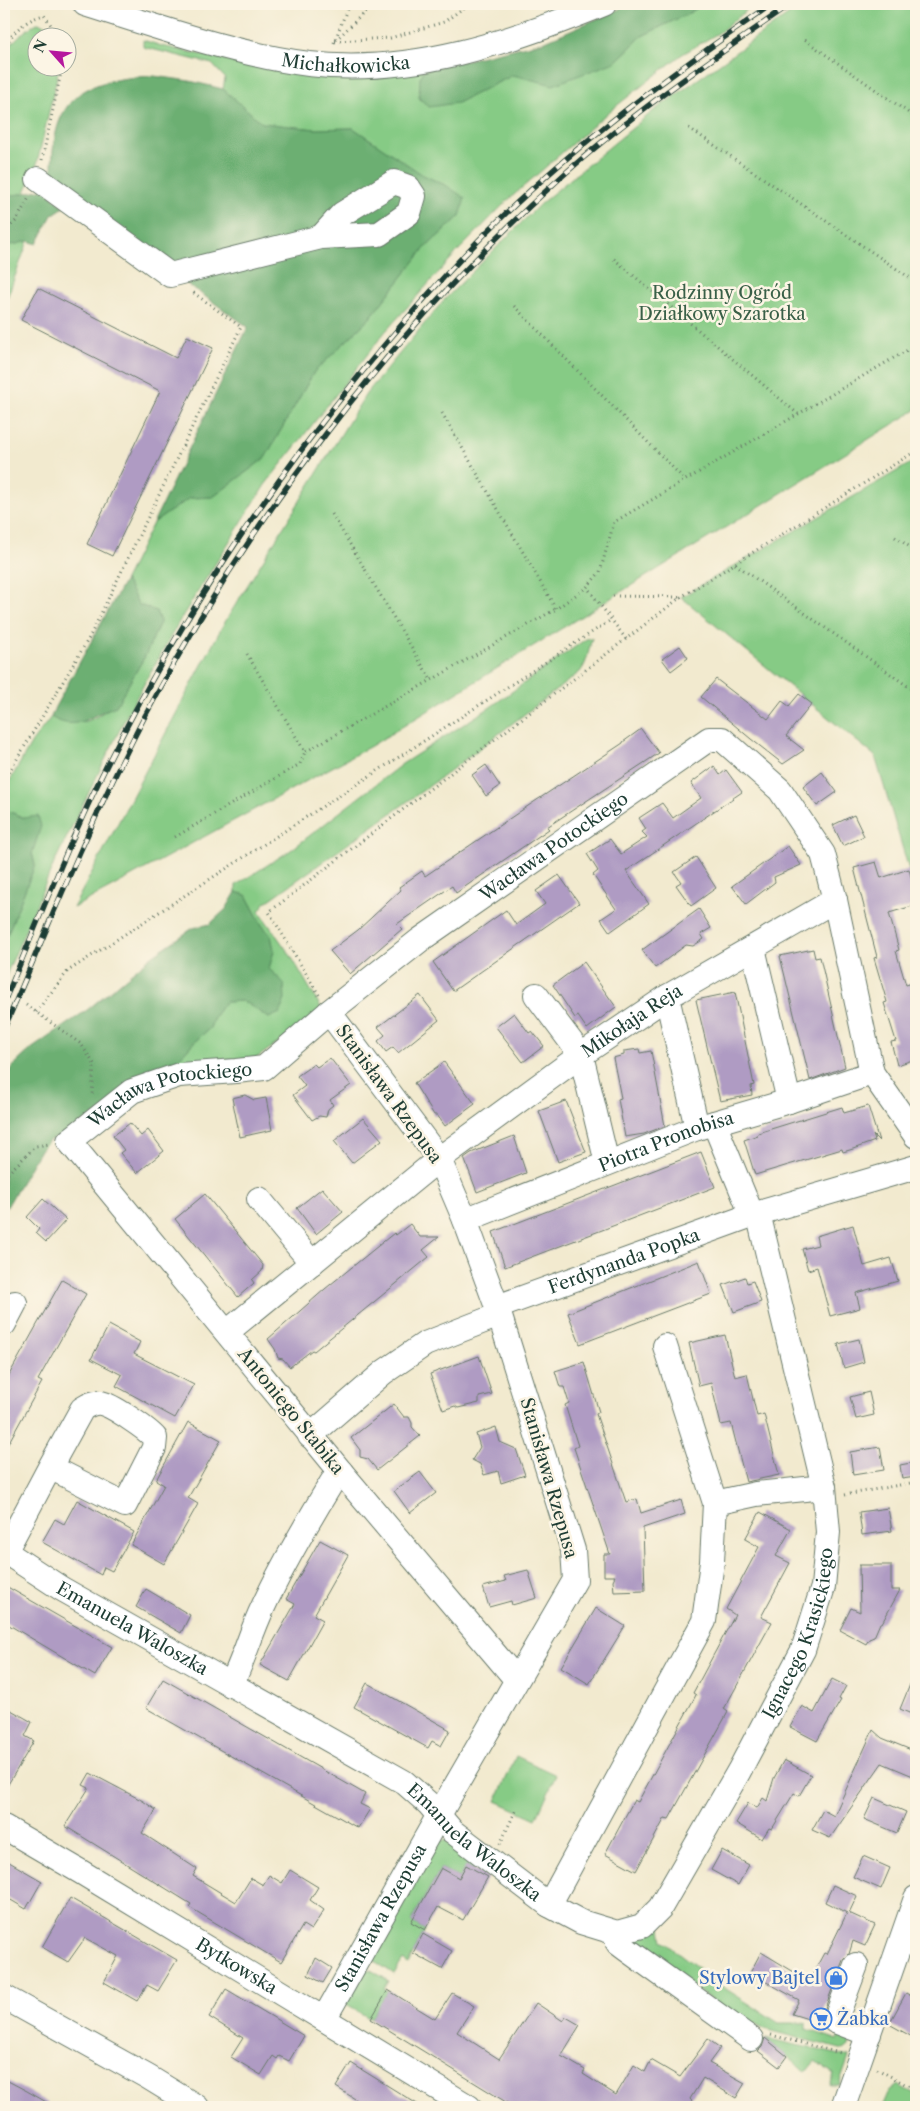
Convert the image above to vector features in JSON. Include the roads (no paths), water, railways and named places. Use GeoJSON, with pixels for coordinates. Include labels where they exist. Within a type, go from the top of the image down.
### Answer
{"type":"FeatureCollection","features":[{"type":"Feature","properties":{"kind":"street","name":"Michałkowicka"},"geometry":{"type":"LineString","coordinates":[[85,4],[246,51],[290,61],[331,65],[398,63],[463,52],[532,32],[604,4]]}},
{"type":"Feature","properties":{"kind":"street"},"geometry":{"type":"LineString","coordinates":[[38,178],[170,275],[321,238]]}},
{"type":"Feature","properties":{"kind":"street","name":"Wacława Potockiego"},"geometry":{"type":"LineString","coordinates":[[69,1141],[132,1090],[179,1075],[264,1068],[329,1012],[420,940],[709,739],[722,739],[780,790],[823,854],[835,900],[872,1073]]}},
{"type":"Feature","properties":{"kind":"street","name":"Mikołaja Reja"},"geometry":{"type":"LineString","coordinates":[[227,1332],[439,1159],[581,1055],[667,997],[835,900]]}},
{"type":"Feature","properties":{"kind":"street"},"geometry":{"type":"LineString","coordinates":[[753,948],[789,1101]]}},
{"type":"Feature","properties":{"kind":"street"},"geometry":{"type":"LineString","coordinates":[[536,995],[581,1055],[606,1162]]}},
{"type":"Feature","properties":{"kind":"street","name":"Ignacego Krasickiego"},"geometry":{"type":"LineString","coordinates":[[617,1933],[642,1926],[660,1908],[739,1770],[803,1650],[823,1586],[828,1532],[824,1492],[755,1214],[706,1125],[667,997]]}},
{"type":"Feature","properties":{"kind":"street","name":"Stanisława Rzepusa"},"geometry":{"type":"LineString","coordinates":[[324,2019],[516,1679],[575,1580],[573,1550],[498,1311],[465,1220],[439,1159],[329,1012]]}},
{"type":"Feature","properties":{"kind":"street"},"geometry":{"type":"LineString","coordinates":[[872,1073],[916,1136]]}},
{"type":"Feature","properties":{"kind":"street","name":"Piotra Pronobisa"},"geometry":{"type":"LineString","coordinates":[[465,1220],[606,1162],[706,1125],[789,1101],[872,1073]]}},
{"type":"Feature","properties":{"kind":"street","name":"Antoniego Stabika"},"geometry":{"type":"LineString","coordinates":[[69,1141],[227,1332],[310,1436],[516,1679]]}},
{"type":"Feature","properties":{"kind":"street","name":"Ferdynanda Popka"},"geometry":{"type":"LineString","coordinates":[[310,1436],[384,1372],[425,1344],[498,1311],[755,1214],[916,1167]]}},
{"type":"Feature","properties":{"kind":"street"},"geometry":{"type":"LineString","coordinates":[[259,1199],[312,1263]]}},
{"type":"Feature","properties":{"kind":"street"},"geometry":{"type":"LineString","coordinates":[[4,1324],[15,1303]]}},
{"type":"Feature","properties":{"kind":"street","name":"Emanuela Waloszka"},"geometry":{"type":"LineString","coordinates":[[4,1552],[62,1589],[404,1782],[429,1804],[452,1831],[491,1863],[549,1905],[704,1620],[712,1562],[715,1503],[665,1346]]}},
{"type":"Feature","properties":{"kind":"street"},"geometry":{"type":"LineString","coordinates":[[4,1552],[50,1467],[82,1409],[91,1404],[102,1403],[147,1429],[155,1438],[154,1448],[125,1505],[50,1467]]}},
{"type":"Feature","properties":{"kind":"street"},"geometry":{"type":"LineString","coordinates":[[231,1685],[240,1668],[262,1609],[290,1552],[332,1482],[341,1472]]}},
{"type":"Feature","properties":{"kind":"street"},"geometry":{"type":"LineString","coordinates":[[715,1503],[756,1494],[824,1492]]}},
{"type":"Feature","properties":{"kind":"street","name":"Bytkowska"},"geometry":{"type":"LineString","coordinates":[[4,1827],[469,2107]]}},
{"type":"Feature","properties":{"kind":"street"},"geometry":{"type":"LineString","coordinates":[[846,2106],[916,1898]]}},
{"type":"Feature","properties":{"kind":"street"},"geometry":{"type":"LineString","coordinates":[[549,1905],[581,1922],[617,1933],[618,1943],[751,2039]]}},
{"type":"Feature","properties":{"kind":"street"},"geometry":{"type":"LineString","coordinates":[[856,1965],[834,2021],[869,2034]]}},
{"type":"Feature","properties":{"kind":"street"},"geometry":{"type":"LineString","coordinates":[[4,1997],[148,2076],[197,2107]]}},
{"type":"Feature","properties":{"kind":"railway"},"geometry":{"type":"LineString","coordinates":[[4,1002],[87,806],[144,693],[230,551],[261,505],[327,416],[378,353],[460,259],[527,193],[629,108],[772,4]]}},
{"type":"Feature","properties":{"kind":"railway"},"geometry":{"type":"LineString","coordinates":[[4,1029],[89,832],[145,716],[186,642],[230,570],[278,499],[329,429],[383,362],[439,298],[498,237],[559,179],[643,110],[791,4]]}},
{"type":"Feature","properties":{"kind":"place","name":"Stylowy Bajtel"},"geometry":{"type":"Point","coordinates":[836,1978]}},
{"type":"Feature","properties":{"kind":"place","name":"Żabka"},"geometry":{"type":"Point","coordinates":[821,2019]}},
{"type":"Feature","properties":{"kind":"park label","name":"Rodzinny Ogród Działkowy Szarotka"},"geometry":{"type":"Point","coordinates":[722,303]}}]}
